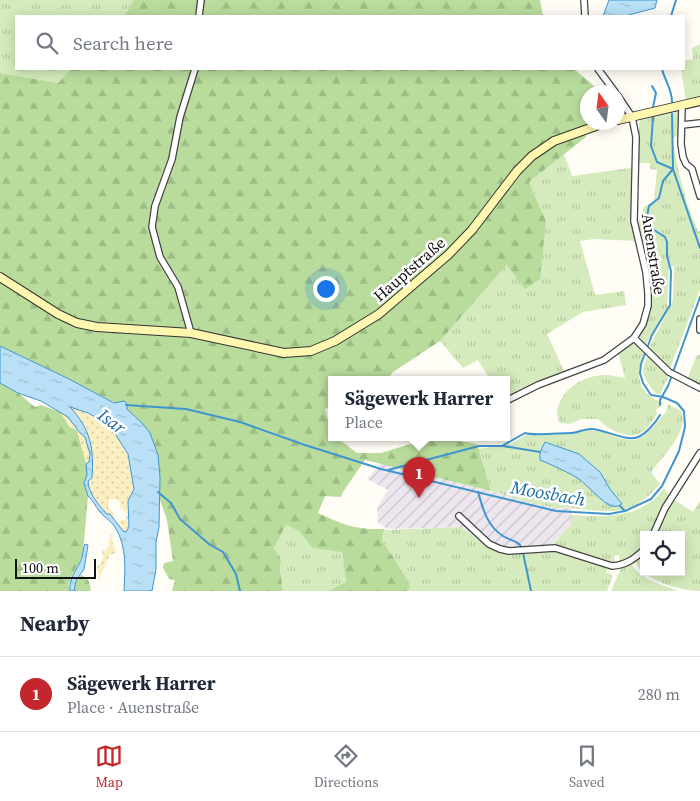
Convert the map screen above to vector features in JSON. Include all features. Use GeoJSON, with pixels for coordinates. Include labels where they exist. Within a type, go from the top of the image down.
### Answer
{"type":"FeatureCollection","features":[{"type":"Feature","properties":{"kind":"main road"},"geometry":{"type":"LineString","coordinates":[[625,118],[700,101]]}},
{"type":"Feature","properties":{"kind":"main road","name":"Hauptstraße"},"geometry":{"type":"LineString","coordinates":[[0,276],[58,314],[77,322],[97,326],[191,333],[284,352],[311,351],[335,341],[379,314],[448,255],[472,230],[517,171],[532,156],[554,141],[585,130]]}},
{"type":"Feature","properties":{"kind":"street"},"geometry":{"type":"LineString","coordinates":[[199,15],[201,0]]}},
{"type":"Feature","properties":{"kind":"street"},"geometry":{"type":"LineString","coordinates":[[584,0],[584,15]]}},
{"type":"Feature","properties":{"kind":"street"},"geometry":{"type":"LineString","coordinates":[[191,333],[178,287],[160,257],[152,227],[156,206],[172,159],[180,117],[195,70]]}},
{"type":"Feature","properties":{"kind":"street"},"geometry":{"type":"LineString","coordinates":[[599,70],[610,85]]}},
{"type":"Feature","properties":{"kind":"street"},"geometry":{"type":"LineString","coordinates":[[625,106],[632,117]]}},
{"type":"Feature","properties":{"kind":"street"},"geometry":{"type":"LineString","coordinates":[[682,106],[681,144],[683,157],[686,164],[692,169],[700,196]]}},
{"type":"Feature","properties":{"kind":"street","name":"Auenstraße"},"geometry":{"type":"LineString","coordinates":[[632,117],[636,138],[634,221],[646,272],[648,293],[648,306],[643,324],[634,338]]}},
{"type":"Feature","properties":{"kind":"street"},"geometry":{"type":"LineString","coordinates":[[682,125],[700,123]]}},
{"type":"Feature","properties":{"kind":"street"},"geometry":{"type":"LineString","coordinates":[[700,319],[700,330]]}},
{"type":"Feature","properties":{"kind":"street"},"geometry":{"type":"LineString","coordinates":[[510,399],[538,385],[604,360],[634,338],[672,374],[700,388]]}},
{"type":"Feature","properties":{"kind":"street"},"geometry":{"type":"LineString","coordinates":[[655,531],[669,501],[700,453]]}},
{"type":"Feature","properties":{"kind":"street"},"geometry":{"type":"LineString","coordinates":[[460,516],[490,544],[509,551],[555,548],[612,566],[632,561],[640,554]]}},
{"type":"Feature","properties":{"kind":"shaded area"},"geometry":{"type":"Polygon","coordinates":[[[381,463],[555,508],[572,508],[571,524],[547,550],[523,557],[488,547],[461,527],[388,529],[378,523],[377,508],[388,490],[367,479],[381,463]]]}},
{"type":"Feature","properties":{"kind":"green space"},"geometry":{"type":"Polygon","coordinates":[[[0,0],[134,0],[125,15],[15,15],[15,70],[70,70],[58,83],[0,73],[0,0]]]}},
{"type":"Feature","properties":{"kind":"green space"},"geometry":{"type":"Polygon","coordinates":[[[134,0],[540,0],[543,15],[125,15],[134,0]]]}},
{"type":"Feature","properties":{"kind":"green space"},"geometry":{"type":"Polygon","coordinates":[[[700,44],[700,97],[686,101],[681,70],[685,70],[685,61],[693,59],[692,48],[700,44]]]}},
{"type":"Feature","properties":{"kind":"green space"},"geometry":{"type":"Polygon","coordinates":[[[70,70],[575,70],[593,85],[580,85],[580,130],[584,130],[586,137],[529,182],[546,221],[540,279],[525,289],[507,265],[440,341],[393,372],[390,376],[328,376],[328,408],[325,409],[328,421],[328,441],[341,441],[357,453],[381,453],[421,441],[459,441],[477,444],[491,491],[365,460],[341,497],[325,496],[318,513],[350,526],[366,529],[385,529],[382,537],[383,542],[409,582],[410,587],[408,591],[328,591],[346,582],[342,552],[312,548],[299,531],[286,525],[274,548],[281,560],[280,570],[283,591],[172,591],[175,580],[169,579],[163,568],[164,563],[173,561],[167,520],[160,500],[160,477],[142,423],[127,409],[0,346],[0,73],[58,83],[70,70]]]}},
{"type":"Feature","properties":{"kind":"green space"},"geometry":{"type":"Polygon","coordinates":[[[678,112],[678,135],[672,139],[687,203],[698,231],[700,231],[700,290],[669,371],[649,348],[673,300],[674,266],[669,266],[665,253],[669,268],[667,309],[645,346],[640,338],[642,328],[650,312],[652,299],[650,276],[643,246],[659,241],[643,243],[638,223],[644,207],[654,201],[657,170],[650,169],[650,163],[638,163],[639,123],[641,120],[678,112]]]}},
{"type":"Feature","properties":{"kind":"green space"},"geometry":{"type":"Polygon","coordinates":[[[564,154],[572,176],[630,168],[633,171],[637,241],[594,239],[580,241],[595,295],[624,291],[626,305],[583,312],[547,334],[565,373],[510,398],[510,376],[488,376],[478,360],[463,368],[440,341],[546,221],[529,182],[564,154]]]}},
{"type":"Feature","properties":{"kind":"green space"},"geometry":{"type":"Polygon","coordinates":[[[634,342],[644,352],[639,376],[640,383],[648,395],[664,403],[656,410],[657,414],[650,424],[642,432],[631,435],[618,433],[598,419],[581,419],[570,424],[559,423],[557,412],[559,404],[568,390],[574,385],[597,376],[607,375],[625,378],[618,352],[634,342]]]}},
{"type":"Feature","properties":{"kind":"green space"},"geometry":{"type":"Polygon","coordinates":[[[648,354],[669,375],[660,395],[652,389],[644,375],[648,354]]]}},
{"type":"Feature","properties":{"kind":"green space"},"geometry":{"type":"Polygon","coordinates":[[[697,355],[700,355],[700,385],[687,379],[697,355]]]}},
{"type":"Feature","properties":{"kind":"green space"},"geometry":{"type":"Polygon","coordinates":[[[0,383],[18,393],[35,407],[41,405],[60,412],[70,427],[77,430],[86,462],[87,475],[84,483],[88,496],[83,553],[69,584],[70,591],[0,591],[0,383]]]}},
{"type":"Feature","properties":{"kind":"green space"},"geometry":{"type":"Polygon","coordinates":[[[668,404],[681,411],[682,427],[674,443],[651,472],[660,484],[650,495],[630,507],[609,511],[556,508],[491,491],[478,449],[511,444],[525,435],[573,434],[590,430],[623,439],[635,440],[642,437],[653,427],[666,412],[668,404]]]}},
{"type":"Feature","properties":{"kind":"green space"},"geometry":{"type":"Polygon","coordinates":[[[664,488],[670,496],[665,502],[652,531],[640,531],[640,551],[633,557],[620,562],[619,555],[614,556],[615,561],[613,562],[552,545],[571,524],[571,515],[609,516],[622,514],[645,506],[664,488]]]}},
{"type":"Feature","properties":{"kind":"green space"},"geometry":{"type":"Polygon","coordinates":[[[673,499],[693,512],[700,501],[700,591],[672,586],[649,576],[685,576],[685,531],[656,531],[673,499]]]}},
{"type":"Feature","properties":{"kind":"green space"},"geometry":{"type":"Polygon","coordinates":[[[286,525],[299,531],[312,548],[342,551],[346,582],[328,591],[283,591],[280,570],[281,560],[274,548],[286,525]]]}},
{"type":"Feature","properties":{"kind":"green space"},"geometry":{"type":"Polygon","coordinates":[[[461,527],[488,547],[506,552],[517,554],[553,549],[608,565],[606,573],[613,575],[607,591],[408,591],[410,587],[409,582],[383,542],[382,537],[385,530],[461,527]]]}},
{"type":"Feature","properties":{"kind":"green space"},"geometry":{"type":"Polygon","coordinates":[[[640,555],[640,568],[638,566],[635,559],[640,555]]]}},
{"type":"Feature","properties":{"kind":"green space"},"geometry":{"type":"Polygon","coordinates":[[[631,563],[640,576],[678,591],[611,591],[622,566],[631,563]]]}},
{"type":"Feature","properties":{"kind":"green space"},"geometry":{"type":"Polygon","coordinates":[[[82,575],[89,581],[91,591],[74,591],[76,581],[82,575]]]}},
{"type":"Feature","properties":{"kind":"sand"},"geometry":{"type":"Polygon","coordinates":[[[69,406],[92,416],[110,428],[123,445],[128,456],[134,488],[128,502],[128,528],[126,532],[123,531],[117,522],[126,519],[127,516],[120,507],[120,502],[116,499],[109,499],[108,507],[115,516],[114,518],[101,507],[90,490],[88,481],[92,478],[93,460],[91,443],[69,406]]]}},
{"type":"Feature","properties":{"kind":"sand"},"geometry":{"type":"Polygon","coordinates":[[[60,412],[68,417],[85,437],[90,454],[89,462],[86,464],[77,430],[70,427],[60,412]]]}},
{"type":"Feature","properties":{"kind":"sand"},"geometry":{"type":"Polygon","coordinates":[[[112,534],[116,553],[110,555],[99,581],[97,565],[101,564],[102,550],[105,551],[109,547],[108,542],[112,534]]]}},
{"type":"Feature","properties":{"kind":"water"},"geometry":{"type":"Polygon","coordinates":[[[609,0],[657,0],[655,8],[629,15],[603,15],[609,0]]]}},
{"type":"Feature","properties":{"kind":"water","name":"Isar"},"geometry":{"type":"Polygon","coordinates":[[[0,346],[114,403],[124,401],[127,404],[127,409],[150,433],[158,455],[160,477],[159,527],[156,542],[156,569],[152,591],[124,591],[124,559],[120,536],[113,524],[100,512],[88,496],[84,483],[87,475],[86,464],[89,462],[90,454],[85,437],[68,417],[41,401],[18,393],[0,383],[0,346]],[[70,407],[83,424],[90,440],[92,478],[88,481],[88,485],[101,507],[126,532],[129,527],[128,501],[134,489],[128,454],[114,432],[104,422],[88,413],[70,407]]]}},
{"type":"Feature","properties":{"kind":"water"},"geometry":{"type":"Polygon","coordinates":[[[545,442],[579,454],[600,472],[622,504],[611,506],[599,498],[579,479],[540,460],[540,452],[545,442]]]}},
{"type":"Feature","properties":{"kind":"water"},"geometry":{"type":"Polygon","coordinates":[[[85,544],[88,545],[84,569],[76,581],[74,591],[70,591],[72,578],[81,560],[85,544]]]}},
{"type":"Feature","properties":{"kind":"waterway","name":"Moosbach"},"geometry":{"type":"LineString","coordinates":[[671,15],[676,0]]}},
{"type":"Feature","properties":{"kind":"waterway","name":"Moosbach"},"geometry":{"type":"LineString","coordinates":[[662,70],[671,93],[672,102]]}},
{"type":"Feature","properties":{"kind":"waterway"},"geometry":{"type":"LineString","coordinates":[[652,86],[656,93],[653,107]]}},
{"type":"Feature","properties":{"kind":"waterway","name":"Moosbach"},"geometry":{"type":"LineString","coordinates":[[126,405],[186,409],[240,422],[381,469],[556,511],[609,514],[625,511],[651,499],[662,486],[679,451],[685,427],[684,411],[677,403],[663,397],[651,395],[643,383],[640,373],[641,364],[652,335],[670,305],[671,271],[667,256],[667,242],[665,237],[654,230],[646,221],[649,206],[659,198],[663,181],[673,169],[672,114]]}},
{"type":"Feature","properties":{"kind":"waterway"},"geometry":{"type":"LineString","coordinates":[[653,117],[651,146],[657,162],[673,169],[700,248]]}},
{"type":"Feature","properties":{"kind":"waterway"},"geometry":{"type":"LineString","coordinates":[[660,405],[660,400],[668,386],[700,297]]}},
{"type":"Feature","properties":{"kind":"waterway","name":"Moosbach"},"geometry":{"type":"LineString","coordinates":[[388,470],[479,446],[502,446],[525,433],[571,433],[593,429],[622,437],[638,437],[647,431],[660,415]]}},
{"type":"Feature","properties":{"kind":"waterway"},"geometry":{"type":"LineString","coordinates":[[503,446],[540,452]]}},
{"type":"Feature","properties":{"kind":"waterway"},"geometry":{"type":"LineString","coordinates":[[158,492],[171,503],[180,519],[209,544],[223,552],[236,574],[240,591]]}},
{"type":"Feature","properties":{"kind":"waterway"},"geometry":{"type":"LineString","coordinates":[[478,492],[489,522],[503,536],[518,543],[522,548],[531,591]]}},
{"type":"Feature","properties":{"kind":"waterway","name":"Moosbach"},"geometry":{"type":"LineString","coordinates":[[620,506],[625,511]]}},
{"type":"Feature","properties":{"kind":"place","name":"Sägewerk Harrer"},"geometry":{"type":"Point","coordinates":[419,498]}}]}
